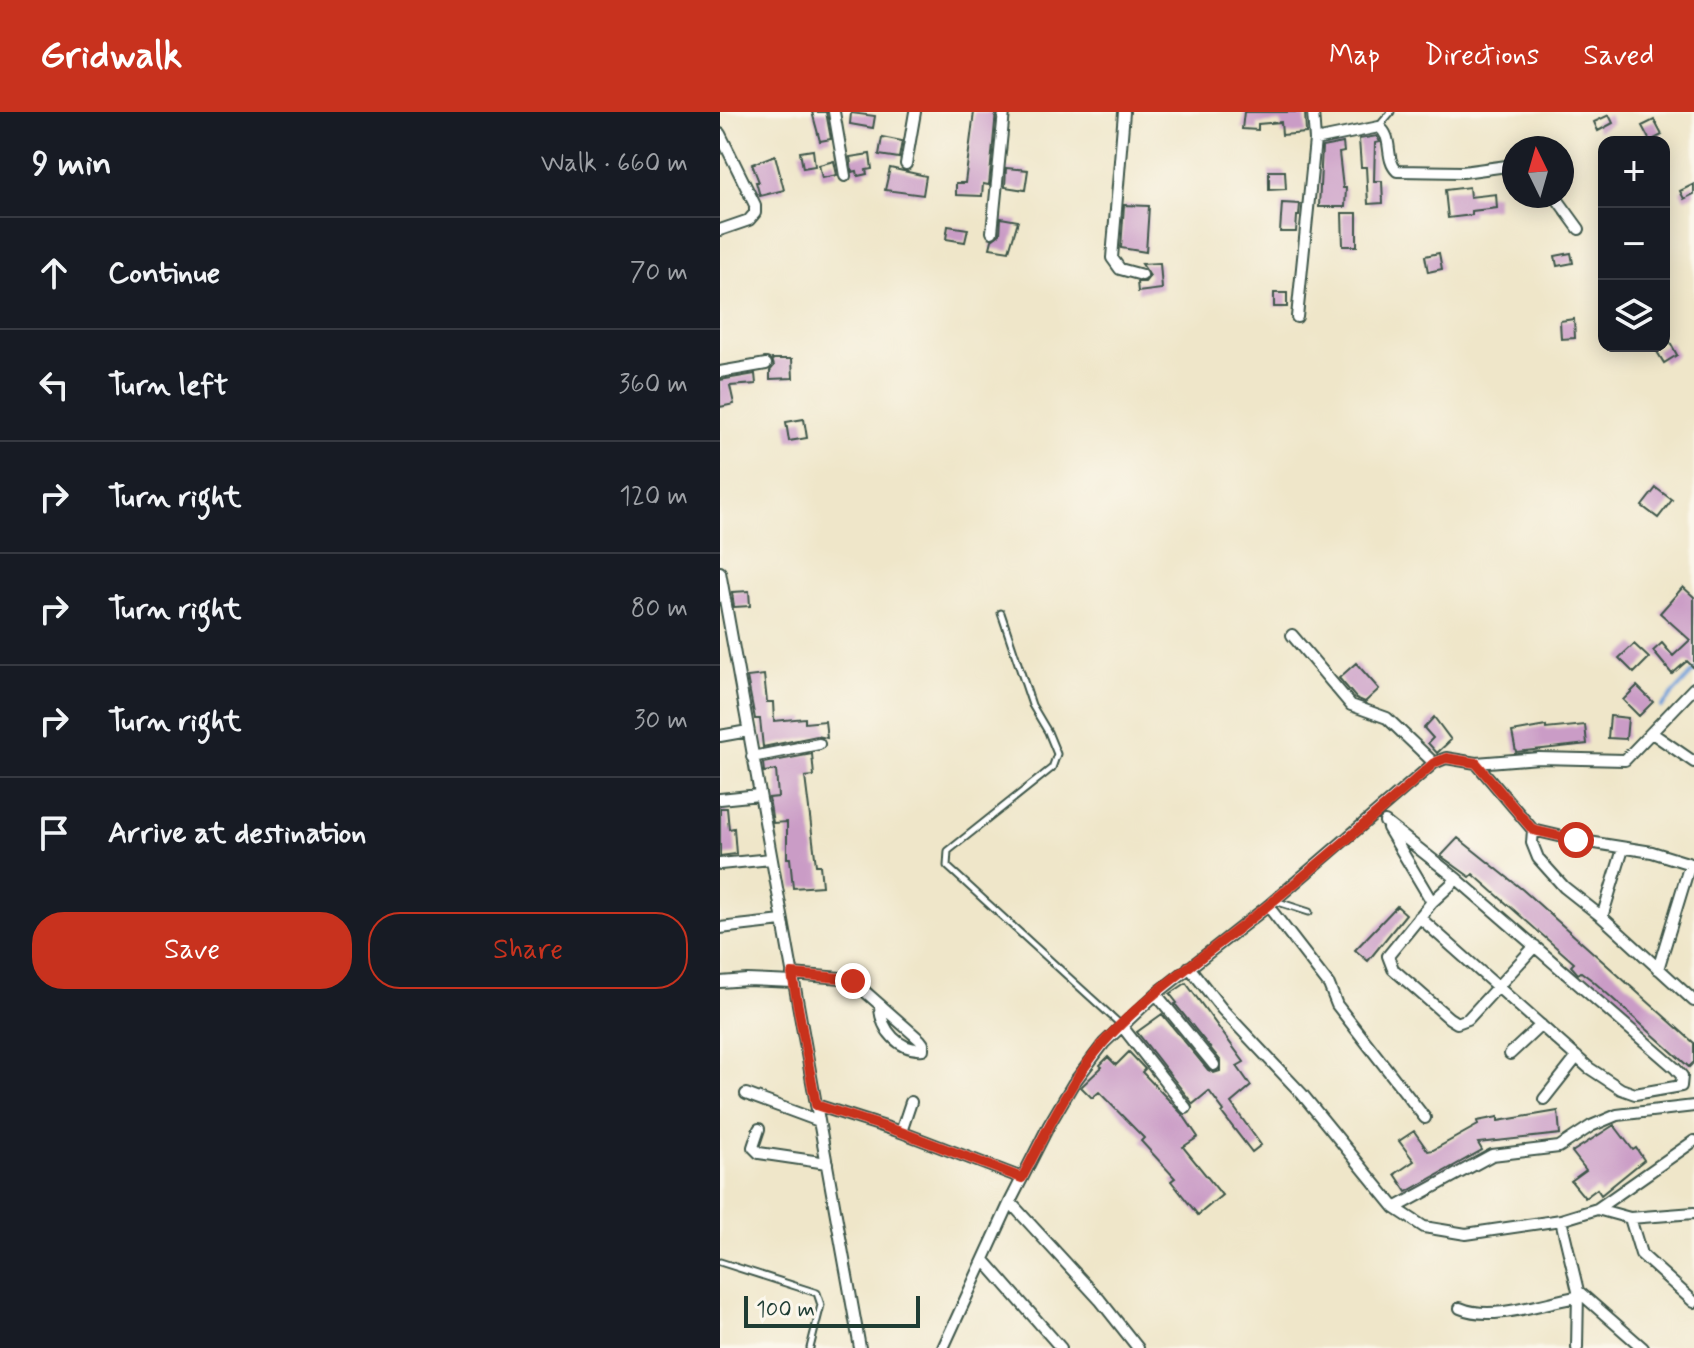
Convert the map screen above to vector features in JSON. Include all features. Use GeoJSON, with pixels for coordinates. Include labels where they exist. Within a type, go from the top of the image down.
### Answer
{"type":"FeatureCollection","features":[{"type":"Feature","properties":{"kind":"street"},"geometry":{"type":"LineString","coordinates":[[834,112],[845,176]]}},
{"type":"Feature","properties":{"kind":"street"},"geometry":{"type":"LineString","coordinates":[[906,164],[915,112]]}},
{"type":"Feature","properties":{"kind":"street"},"geometry":{"type":"LineString","coordinates":[[992,232],[1004,112]]}},
{"type":"Feature","properties":{"kind":"street"},"geometry":{"type":"LineString","coordinates":[[1124,112],[1112,258],[1120,269],[1142,275]]}},
{"type":"Feature","properties":{"kind":"street"},"geometry":{"type":"LineString","coordinates":[[1297,317],[1315,140],[1313,112]]}},
{"type":"Feature","properties":{"kind":"street"},"geometry":{"type":"LineString","coordinates":[[1315,140],[1379,127],[1386,132],[1390,162],[1397,171],[1463,172],[1502,167]]}},
{"type":"Feature","properties":{"kind":"street"},"geometry":{"type":"LineString","coordinates":[[720,134],[755,205],[755,213],[749,220],[720,230]]}},
{"type":"Feature","properties":{"kind":"street"},"geometry":{"type":"LineString","coordinates":[[1564,208],[1579,229]]}},
{"type":"Feature","properties":{"kind":"street"},"geometry":{"type":"LineString","coordinates":[[720,372],[766,364]]}},
{"type":"Feature","properties":{"kind":"street"},"geometry":{"type":"LineString","coordinates":[[720,572],[860,1348]]}},
{"type":"Feature","properties":{"kind":"street"},"geometry":{"type":"LineString","coordinates":[[1292,635],[1351,705],[1387,718],[1434,763]]}},
{"type":"Feature","properties":{"kind":"street"},"geometry":{"type":"LineString","coordinates":[[943,1348],[1010,1202],[1073,1084],[1104,1043],[1156,994],[1381,818],[1434,763],[1446,758],[1476,763],[1539,758],[1625,760],[1694,688]]}},
{"type":"Feature","properties":{"kind":"street"},"geometry":{"type":"LineString","coordinates":[[720,736],[748,731]]}},
{"type":"Feature","properties":{"kind":"street"},"geometry":{"type":"LineString","coordinates":[[1652,733],[1694,762]]}},
{"type":"Feature","properties":{"kind":"street"},"geometry":{"type":"LineString","coordinates":[[752,757],[819,744]]}},
{"type":"Feature","properties":{"kind":"street"},"geometry":{"type":"LineString","coordinates":[[1476,763],[1533,830],[1652,852],[1692,865],[1658,969]]}},
{"type":"Feature","properties":{"kind":"street"},"geometry":{"type":"LineString","coordinates":[[720,799],[759,795]]}},
{"type":"Feature","properties":{"kind":"street"},"geometry":{"type":"LineString","coordinates":[[1381,818],[1457,879],[1675,1068],[1682,1076],[1681,1086],[1674,1090],[1628,1093],[1577,1057],[1419,917]]}},
{"type":"Feature","properties":{"kind":"street"},"geometry":{"type":"LineString","coordinates":[[1381,818],[1432,902]]}},
{"type":"Feature","properties":{"kind":"street"},"geometry":{"type":"LineString","coordinates":[[1533,830],[1532,843],[1546,868],[1694,1001]]}},
{"type":"Feature","properties":{"kind":"street"},"geometry":{"type":"LineString","coordinates":[[1602,917],[1623,849]]}},
{"type":"Feature","properties":{"kind":"street"},"geometry":{"type":"LineString","coordinates":[[720,864],[771,859]]}},
{"type":"Feature","properties":{"kind":"street"},"geometry":{"type":"LineString","coordinates":[[1457,879],[1432,902],[1390,951],[1389,963],[1393,969],[1456,1023],[1468,1019],[1535,946]]}},
{"type":"Feature","properties":{"kind":"street"},"geometry":{"type":"LineString","coordinates":[[1271,903],[1329,985],[1337,1005],[1425,1118]]}},
{"type":"Feature","properties":{"kind":"street"},"geometry":{"type":"LineString","coordinates":[[720,928],[782,921]]}},
{"type":"Feature","properties":{"kind":"street"},"geometry":{"type":"LineString","coordinates":[[1189,967],[1222,1009],[1302,1094],[1395,1208],[1424,1227],[1466,1234],[1561,1220],[1597,1209],[1694,1141]]}},
{"type":"Feature","properties":{"kind":"street"},"geometry":{"type":"LineString","coordinates":[[720,982],[793,978],[853,981],[920,1040],[923,1049],[909,1047],[891,1035],[881,1020],[880,1007]]}},
{"type":"Feature","properties":{"kind":"street"},"geometry":{"type":"LineString","coordinates":[[1156,994],[1214,1065]]}},
{"type":"Feature","properties":{"kind":"street"},"geometry":{"type":"LineString","coordinates":[[1121,1025],[1186,1108]]}},
{"type":"Feature","properties":{"kind":"street"},"geometry":{"type":"LineString","coordinates":[[1510,1054],[1541,1025]]}},
{"type":"Feature","properties":{"kind":"street"},"geometry":{"type":"LineString","coordinates":[[1544,1099],[1577,1057]]}},
{"type":"Feature","properties":{"kind":"street"},"geometry":{"type":"LineString","coordinates":[[746,1094],[819,1121]]}},
{"type":"Feature","properties":{"kind":"street"},"geometry":{"type":"LineString","coordinates":[[901,1132],[911,1102]]}},
{"type":"Feature","properties":{"kind":"street"},"geometry":{"type":"LineString","coordinates":[[816,1105],[901,1132],[1022,1178]]}},
{"type":"Feature","properties":{"kind":"street"},"geometry":{"type":"LineString","coordinates":[[1395,1208],[1492,1155],[1559,1147],[1591,1126],[1617,1115],[1694,1106]]}},
{"type":"Feature","properties":{"kind":"street"},"geometry":{"type":"LineString","coordinates":[[759,1129],[753,1147],[759,1153],[827,1163]]}},
{"type":"Feature","properties":{"kind":"street"},"geometry":{"type":"LineString","coordinates":[[1010,1202],[1100,1300],[1138,1348]]}},
{"type":"Feature","properties":{"kind":"street"},"geometry":{"type":"LineString","coordinates":[[1597,1209],[1630,1218],[1694,1213]]}},
{"type":"Feature","properties":{"kind":"street"},"geometry":{"type":"LineString","coordinates":[[1630,1218],[1641,1254],[1694,1302]]}},
{"type":"Feature","properties":{"kind":"street"},"geometry":{"type":"LineString","coordinates":[[1561,1220],[1577,1294],[1577,1348]]}},
{"type":"Feature","properties":{"kind":"street"},"geometry":{"type":"LineString","coordinates":[[984,1260],[1061,1348]]}},
{"type":"Feature","properties":{"kind":"street"},"geometry":{"type":"LineString","coordinates":[[1460,1308],[1473,1314],[1489,1314],[1577,1294]]}},
{"type":"Feature","properties":{"kind":"street"},"geometry":{"type":"LineString","coordinates":[[1577,1294],[1643,1348]]}},
{"type":"Feature","properties":{"kind":"lane"},"geometry":{"type":"LineString","coordinates":[[1379,127],[1391,112]]}},
{"type":"Feature","properties":{"kind":"lane"},"geometry":{"type":"LineString","coordinates":[[1001,613],[1032,705],[1057,754],[1052,768],[948,851],[947,866],[1121,1025]]}},
{"type":"Feature","properties":{"kind":"lane"},"geometry":{"type":"LineString","coordinates":[[1271,903],[1309,912]]}},
{"type":"Feature","properties":{"kind":"lane"},"geometry":{"type":"LineString","coordinates":[[720,1262],[817,1293],[821,1305],[810,1348]]}},
{"type":"Feature","properties":{"kind":"building"},"geometry":{"type":"Polygon","coordinates":[[[812,112],[826,112],[831,139],[820,141],[812,112]]]}},
{"type":"Feature","properties":{"kind":"building"},"geometry":{"type":"Polygon","coordinates":[[[974,112],[996,112],[989,185],[983,184],[982,196],[956,195],[956,183],[965,183],[974,112]]]}},
{"type":"Feature","properties":{"kind":"building"},"geometry":{"type":"Polygon","coordinates":[[[1244,112],[1305,112],[1306,133],[1282,135],[1281,122],[1258,124],[1258,130],[1242,129],[1244,112]]]}},
{"type":"Feature","properties":{"kind":"building"},"geometry":{"type":"Polygon","coordinates":[[[851,113],[875,116],[873,128],[850,124],[851,113]]]}},
{"type":"Feature","properties":{"kind":"building"},"geometry":{"type":"Polygon","coordinates":[[[1609,115],[1613,123],[1598,131],[1594,122],[1609,115]]]}},
{"type":"Feature","properties":{"kind":"building"},"geometry":{"type":"Polygon","coordinates":[[[1654,120],[1662,135],[1647,136],[1642,126],[1654,120]]]}},
{"type":"Feature","properties":{"kind":"building"},"geometry":{"type":"Polygon","coordinates":[[[1377,136],[1380,142],[1375,143],[1374,181],[1382,181],[1383,203],[1368,204],[1366,167],[1361,167],[1359,139],[1377,136]]]}},
{"type":"Feature","properties":{"kind":"building"},"geometry":{"type":"Polygon","coordinates":[[[882,137],[902,141],[899,158],[879,155],[882,137]]]}},
{"type":"Feature","properties":{"kind":"building"},"geometry":{"type":"Polygon","coordinates":[[[1343,143],[1344,152],[1339,153],[1343,188],[1346,188],[1345,207],[1319,207],[1322,147],[1343,143]]]}},
{"type":"Feature","properties":{"kind":"building"},"geometry":{"type":"Polygon","coordinates":[[[813,150],[815,166],[803,168],[800,152],[813,150]]]}},
{"type":"Feature","properties":{"kind":"building"},"geometry":{"type":"Polygon","coordinates":[[[870,154],[872,169],[866,170],[867,174],[858,176],[857,171],[852,172],[850,157],[870,154]]]}},
{"type":"Feature","properties":{"kind":"building"},"geometry":{"type":"Polygon","coordinates":[[[775,155],[784,190],[760,196],[756,182],[759,182],[752,164],[775,155]]]}},
{"type":"Feature","properties":{"kind":"building"},"geometry":{"type":"Polygon","coordinates":[[[834,161],[837,175],[822,178],[819,165],[834,161]]]}},
{"type":"Feature","properties":{"kind":"building"},"geometry":{"type":"Polygon","coordinates":[[[890,168],[926,176],[923,195],[885,190],[890,168]]]}},
{"type":"Feature","properties":{"kind":"building"},"geometry":{"type":"Polygon","coordinates":[[[1006,168],[1028,170],[1025,190],[1005,187],[1006,168]]]}},
{"type":"Feature","properties":{"kind":"building"},"geometry":{"type":"Polygon","coordinates":[[[1269,171],[1285,171],[1286,189],[1269,190],[1269,171]]]}},
{"type":"Feature","properties":{"kind":"building"},"geometry":{"type":"Polygon","coordinates":[[[1694,184],[1694,194],[1684,199],[1680,191],[1694,184]]]}},
{"type":"Feature","properties":{"kind":"building"},"geometry":{"type":"Polygon","coordinates":[[[1469,187],[1470,197],[1496,194],[1497,208],[1448,218],[1445,190],[1469,187]]]}},
{"type":"Feature","properties":{"kind":"building"},"geometry":{"type":"Polygon","coordinates":[[[1282,203],[1300,204],[1296,232],[1280,232],[1282,203]]]}},
{"type":"Feature","properties":{"kind":"building"},"geometry":{"type":"Polygon","coordinates":[[[1124,205],[1149,206],[1146,252],[1121,248],[1124,205]]]}},
{"type":"Feature","properties":{"kind":"building"},"geometry":{"type":"Polygon","coordinates":[[[1342,213],[1357,213],[1357,246],[1343,246],[1342,213]]]}},
{"type":"Feature","properties":{"kind":"building"},"geometry":{"type":"Polygon","coordinates":[[[1001,218],[1018,221],[1009,251],[990,248],[992,240],[1000,234],[1001,218]]]}},
{"type":"Feature","properties":{"kind":"building"},"geometry":{"type":"Polygon","coordinates":[[[948,226],[968,229],[965,242],[946,239],[948,226]]]}},
{"type":"Feature","properties":{"kind":"building"},"geometry":{"type":"Polygon","coordinates":[[[1439,253],[1442,269],[1428,272],[1425,256],[1439,253]]]}},
{"type":"Feature","properties":{"kind":"building"},"geometry":{"type":"Polygon","coordinates":[[[1571,253],[1573,263],[1557,266],[1555,256],[1571,253]]]}},
{"type":"Feature","properties":{"kind":"building"},"geometry":{"type":"Polygon","coordinates":[[[1160,263],[1162,289],[1138,292],[1137,282],[1145,282],[1150,276],[1142,264],[1160,263]]]}},
{"type":"Feature","properties":{"kind":"building"},"geometry":{"type":"Polygon","coordinates":[[[1274,293],[1287,293],[1287,307],[1274,307],[1274,293]]]}},
{"type":"Feature","properties":{"kind":"building"},"geometry":{"type":"Polygon","coordinates":[[[1574,319],[1575,338],[1561,339],[1560,321],[1574,319]]]}},
{"type":"Feature","properties":{"kind":"building"},"geometry":{"type":"Polygon","coordinates":[[[1670,342],[1677,355],[1664,363],[1657,352],[1670,352],[1670,342]]]}},
{"type":"Feature","properties":{"kind":"building"},"geometry":{"type":"Polygon","coordinates":[[[772,359],[792,359],[793,378],[770,379],[774,366],[772,359]]]}},
{"type":"Feature","properties":{"kind":"building"},"geometry":{"type":"Polygon","coordinates":[[[755,374],[756,384],[730,386],[734,404],[720,407],[720,380],[755,374]]]}},
{"type":"Feature","properties":{"kind":"building"},"geometry":{"type":"Polygon","coordinates":[[[804,419],[807,438],[789,441],[786,422],[804,419]]]}},
{"type":"Feature","properties":{"kind":"building"},"geometry":{"type":"Polygon","coordinates":[[[1656,488],[1672,500],[1658,518],[1642,506],[1656,488]]]}},
{"type":"Feature","properties":{"kind":"building"},"geometry":{"type":"Polygon","coordinates":[[[1683,587],[1694,597],[1694,668],[1687,661],[1672,674],[1653,651],[1662,643],[1673,656],[1690,640],[1660,613],[1683,587]]]}},
{"type":"Feature","properties":{"kind":"building"},"geometry":{"type":"Polygon","coordinates":[[[749,591],[750,606],[734,607],[732,592],[749,591]]]}},
{"type":"Feature","properties":{"kind":"building"},"geometry":{"type":"Polygon","coordinates":[[[1634,644],[1649,658],[1634,673],[1619,658],[1634,644]]]}},
{"type":"Feature","properties":{"kind":"building"},"geometry":{"type":"Polygon","coordinates":[[[1356,663],[1379,689],[1365,702],[1356,698],[1339,678],[1356,663]]]}},
{"type":"Feature","properties":{"kind":"building"},"geometry":{"type":"Polygon","coordinates":[[[764,675],[767,702],[773,702],[774,721],[805,718],[805,723],[825,721],[827,738],[817,736],[763,747],[760,719],[755,719],[747,677],[764,675]]]}},
{"type":"Feature","properties":{"kind":"building"},"geometry":{"type":"Polygon","coordinates":[[[1637,686],[1653,702],[1639,716],[1623,700],[1637,686]]]}},
{"type":"Feature","properties":{"kind":"building"},"geometry":{"type":"Polygon","coordinates":[[[1610,716],[1628,718],[1626,739],[1608,738],[1610,716]]]}},
{"type":"Feature","properties":{"kind":"building"},"geometry":{"type":"Polygon","coordinates":[[[1434,717],[1451,740],[1437,753],[1428,743],[1433,738],[1424,728],[1434,717]]]}},
{"type":"Feature","properties":{"kind":"building"},"geometry":{"type":"Polygon","coordinates":[[[1585,725],[1587,744],[1516,752],[1512,732],[1546,726],[1546,729],[1585,725]]]}},
{"type":"Feature","properties":{"kind":"building"},"geometry":{"type":"Polygon","coordinates":[[[812,754],[814,776],[805,777],[816,865],[820,865],[822,886],[793,888],[790,858],[787,858],[787,822],[773,823],[769,798],[778,797],[776,770],[764,772],[763,763],[812,754]]]}},
{"type":"Feature","properties":{"kind":"building"},"geometry":{"type":"Polygon","coordinates":[[[720,808],[727,808],[729,829],[734,828],[736,854],[720,856],[720,808]]]}},
{"type":"Feature","properties":{"kind":"building"},"geometry":{"type":"Polygon","coordinates":[[[1458,838],[1523,890],[1694,1043],[1694,1062],[1689,1067],[1593,981],[1581,972],[1578,974],[1571,966],[1574,963],[1473,874],[1470,877],[1441,856],[1458,838]]]}},
{"type":"Feature","properties":{"kind":"building"},"geometry":{"type":"Polygon","coordinates":[[[1397,906],[1406,914],[1368,961],[1355,950],[1397,906]]]}},
{"type":"Feature","properties":{"kind":"building"},"geometry":{"type":"Polygon","coordinates":[[[1186,983],[1244,1062],[1237,1066],[1251,1086],[1231,1103],[1261,1145],[1252,1152],[1209,1091],[1193,1104],[1137,1032],[1162,1014],[1208,1070],[1214,1073],[1220,1071],[1220,1060],[1170,994],[1186,983]]]}},
{"type":"Feature","properties":{"kind":"building"},"geometry":{"type":"Polygon","coordinates":[[[1129,1052],[1145,1069],[1142,1072],[1183,1115],[1198,1137],[1183,1147],[1222,1195],[1198,1215],[1171,1181],[1175,1178],[1141,1141],[1144,1138],[1099,1092],[1092,1098],[1081,1087],[1108,1057],[1116,1065],[1129,1052]]]}},
{"type":"Feature","properties":{"kind":"building"},"geometry":{"type":"Polygon","coordinates":[[[1558,1111],[1560,1134],[1478,1143],[1482,1150],[1407,1192],[1395,1174],[1414,1161],[1399,1141],[1414,1131],[1428,1151],[1478,1125],[1477,1121],[1498,1117],[1498,1121],[1558,1111]]]}},
{"type":"Feature","properties":{"kind":"building"},"geometry":{"type":"Polygon","coordinates":[[[1614,1125],[1644,1160],[1601,1195],[1597,1189],[1585,1198],[1571,1181],[1586,1170],[1572,1152],[1614,1125]]]}},
{"type":"Feature","properties":{"kind":"waterway"},"geometry":{"type":"LineString","coordinates":[[1661,707],[1694,671]]}},
{"type":"Feature","properties":{"kind":"route"},"geometry":{"type":"LineString","coordinates":[[853,981],[792,974],[816,1105],[901,1132],[1022,1178],[1073,1084],[1121,1025],[1268,906],[1434,763],[1446,758],[1476,763],[1533,830],[1576,840]]}}]}
